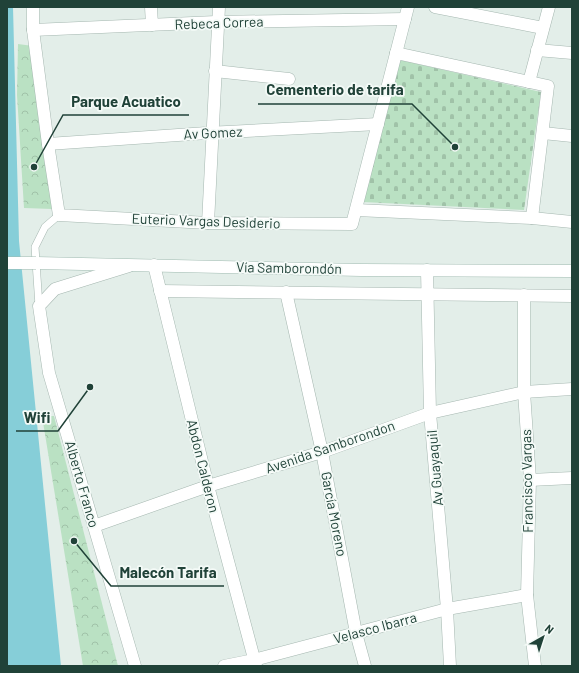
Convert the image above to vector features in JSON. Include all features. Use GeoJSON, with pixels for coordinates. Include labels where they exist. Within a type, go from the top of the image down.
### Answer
{"type":"FeatureCollection","features":[{"type":"Feature","properties":{"kind":"street"},"geometry":{"type":"LineString","coordinates":[[33,7],[33,30],[59,215]]}},
{"type":"Feature","properties":{"kind":"street"},"geometry":{"type":"LineString","coordinates":[[151,7],[152,25]]}},
{"type":"Feature","properties":{"kind":"street"},"geometry":{"type":"LineString","coordinates":[[208,223],[219,7]]}},
{"type":"Feature","properties":{"kind":"street"},"geometry":{"type":"LineString","coordinates":[[435,7],[543,28]]}},
{"type":"Feature","properties":{"kind":"street"},"geometry":{"type":"LineString","coordinates":[[529,82],[549,7]]}},
{"type":"Feature","properties":{"kind":"street"},"geometry":{"type":"LineString","coordinates":[[407,13],[356,210],[532,218],[572,222]]}},
{"type":"Feature","properties":{"kind":"street","name":"Rebeca Correa"},"geometry":{"type":"LineString","coordinates":[[33,30],[407,13]]}},
{"type":"Feature","properties":{"kind":"street"},"geometry":{"type":"LineString","coordinates":[[537,50],[572,52]]}},
{"type":"Feature","properties":{"kind":"street"},"geometry":{"type":"LineString","coordinates":[[396,53],[548,86],[532,218]]}},
{"type":"Feature","properties":{"kind":"street"},"geometry":{"type":"LineString","coordinates":[[216,71],[289,79]]}},
{"type":"Feature","properties":{"kind":"street","name":"Av Gomez"},"geometry":{"type":"LineString","coordinates":[[48,144],[378,124]]}},
{"type":"Feature","properties":{"kind":"street"},"geometry":{"type":"LineString","coordinates":[[543,134],[572,136]]}},
{"type":"Feature","properties":{"kind":"street","name":"Euterio Vargas Desiderio"},"geometry":{"type":"LineString","coordinates":[[59,215],[208,223],[352,224],[356,210]]}},
{"type":"Feature","properties":{"kind":"street","name":"Vía Samborondón"},"geometry":{"type":"LineString","coordinates":[[7,263],[130,266],[154,265],[572,271]]}},
{"type":"Feature","properties":{"kind":"street","name":"Abdon Calderon"},"geometry":{"type":"LineString","coordinates":[[154,265],[208,486],[255,663]]}},
{"type":"Feature","properties":{"kind":"street"},"geometry":{"type":"LineString","coordinates":[[39,306],[55,289],[130,266]]}},
{"type":"Feature","properties":{"kind":"street","name":"Av Guayaquil"},"geometry":{"type":"LineString","coordinates":[[427,270],[430,413],[448,609],[450,666]]}},
{"type":"Feature","properties":{"kind":"street"},"geometry":{"type":"LineString","coordinates":[[160,290],[572,296]]}},
{"type":"Feature","properties":{"kind":"street","name":"García Moreno"},"geometry":{"type":"LineString","coordinates":[[286,292],[322,452],[356,633],[365,666]]}},
{"type":"Feature","properties":{"kind":"street","name":"Francisco Vargas"},"geometry":{"type":"LineString","coordinates":[[524,295],[524,392],[530,480],[527,595],[535,666]]}},
{"type":"Feature","properties":{"kind":"street","name":"Alberto Franco"},"geometry":{"type":"LineString","coordinates":[[39,306],[50,373],[134,666]]}},
{"type":"Feature","properties":{"kind":"street","name":"Avenida Samborondon"},"geometry":{"type":"LineString","coordinates":[[94,526],[208,486],[322,452],[430,413],[524,392],[572,389]]}},
{"type":"Feature","properties":{"kind":"street"},"geometry":{"type":"LineString","coordinates":[[530,480],[572,478]]}},
{"type":"Feature","properties":{"kind":"street","name":"Velasco Ibarra"},"geometry":{"type":"LineString","coordinates":[[224,666],[255,663],[356,633],[448,609],[527,595]]}},
{"type":"Feature","properties":{"kind":"lane"},"geometry":{"type":"LineString","coordinates":[[39,306],[34,247],[45,227],[59,215]]}},
{"type":"Feature","properties":{"kind":"green space"},"geometry":{"type":"Polygon","coordinates":[[[18,44],[33,46],[52,209],[24,208],[17,95],[18,44]]]}},
{"type":"Feature","properties":{"kind":"green space"},"geometry":{"type":"Polygon","coordinates":[[[400,60],[541,92],[524,210],[363,202],[400,60]]]}},
{"type":"Feature","properties":{"kind":"green space"},"geometry":{"type":"Polygon","coordinates":[[[42,416],[54,416],[118,666],[83,666],[42,416]]]}},
{"type":"Feature","properties":{"kind":"water"},"geometry":{"type":"Polygon","coordinates":[[[7,7],[13,7],[19,241],[61,666],[7,666],[7,7]]]}},
{"type":"Feature","properties":{"kind":"place","name":"Cementerio de tarifa"},"geometry":{"type":"Point","coordinates":[455,147]}},
{"type":"Feature","properties":{"kind":"place","name":"Parque Acuatico"},"geometry":{"type":"Point","coordinates":[34,167]}},
{"type":"Feature","properties":{"kind":"place","name":"Wifi"},"geometry":{"type":"Point","coordinates":[90,387]}},
{"type":"Feature","properties":{"kind":"place","name":"Malecón Tarifa"},"geometry":{"type":"Point","coordinates":[74,541]}}]}
